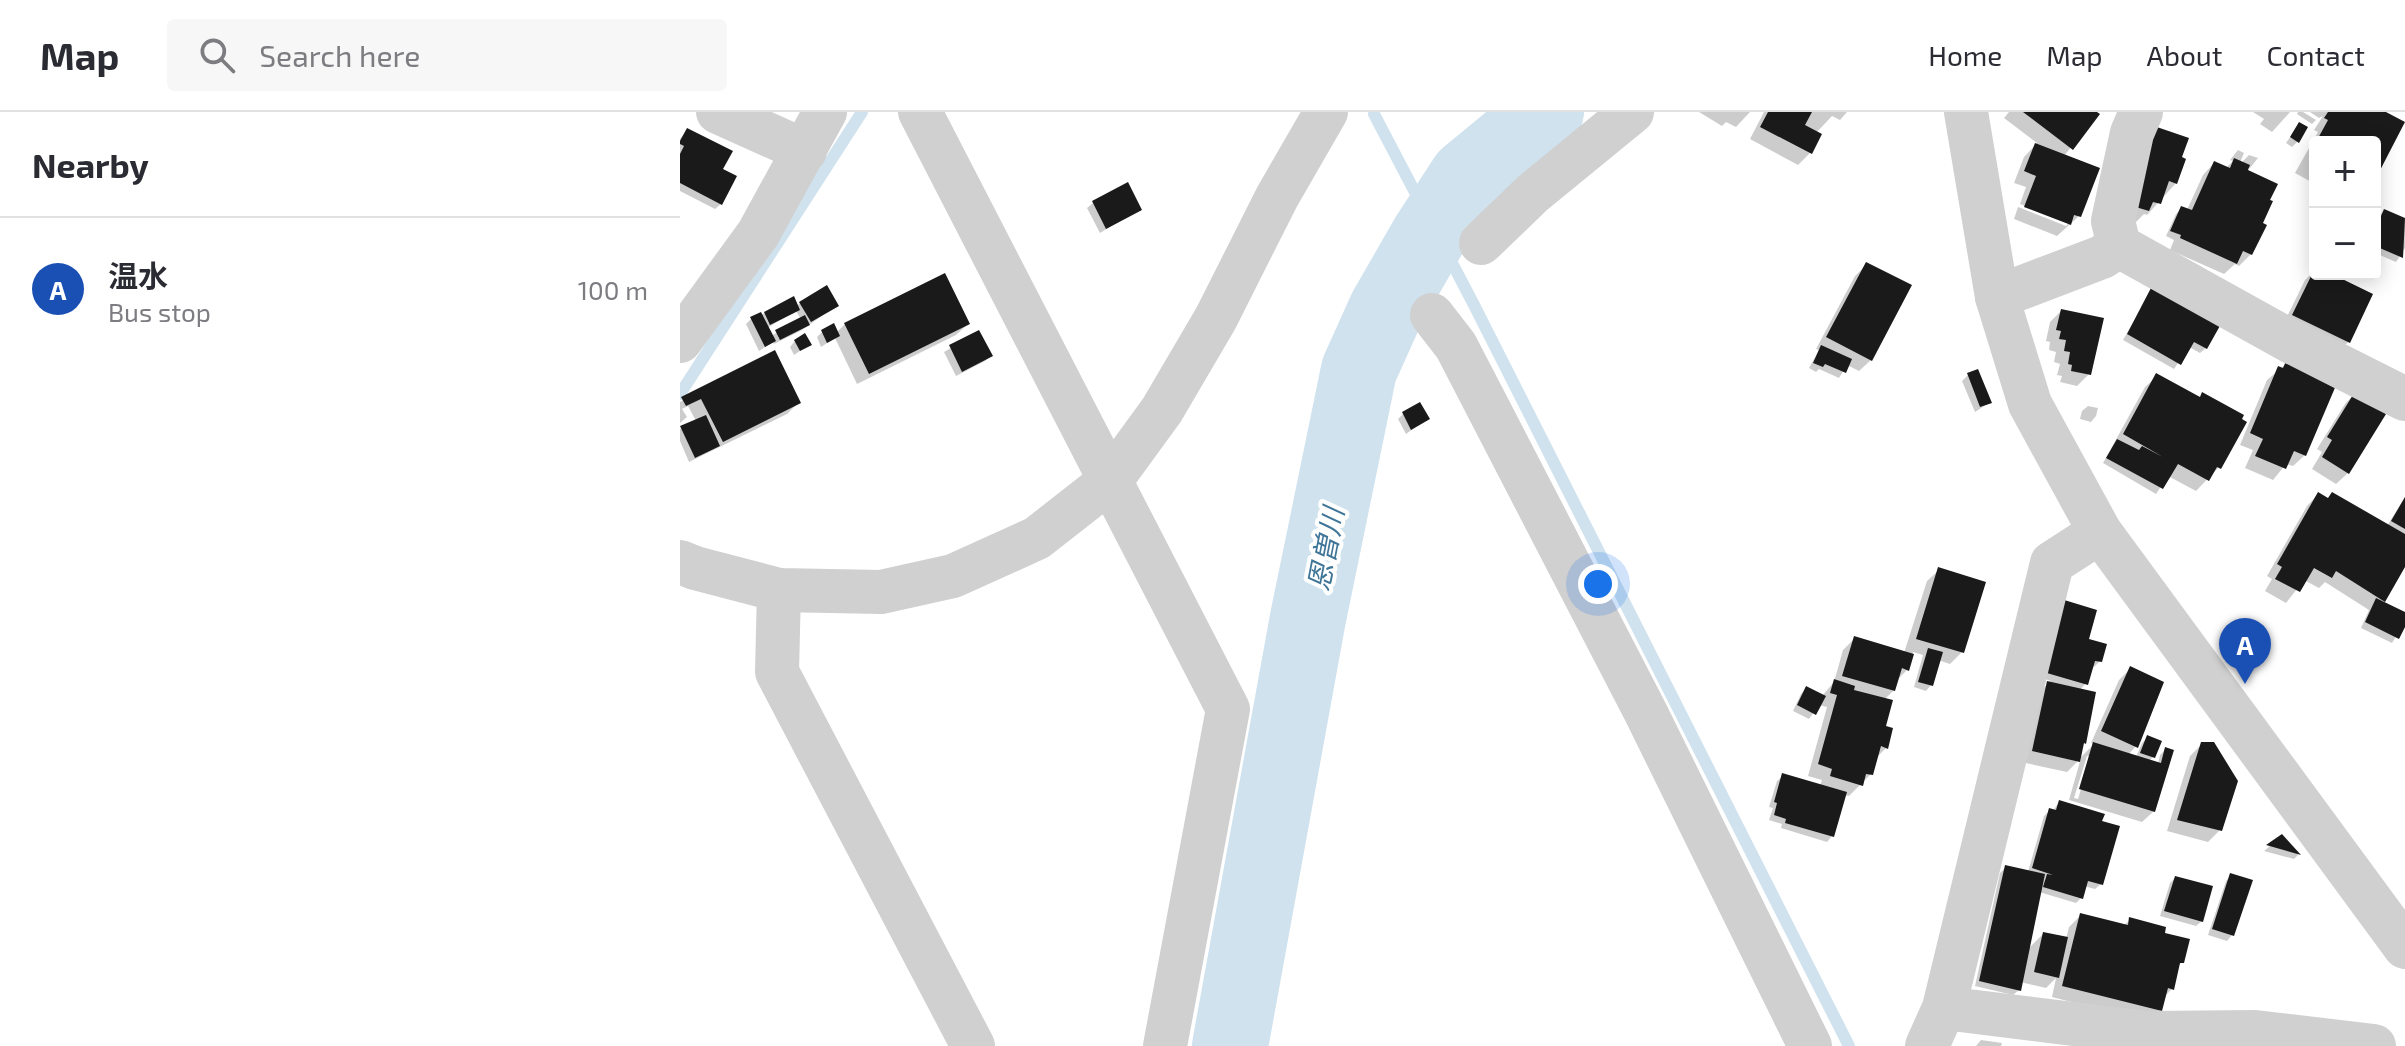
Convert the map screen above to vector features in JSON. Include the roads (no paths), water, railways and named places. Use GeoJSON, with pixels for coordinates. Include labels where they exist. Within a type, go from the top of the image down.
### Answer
{"type":"FeatureCollection","features":[{"type":"Feature","properties":{"kind":"street"},"geometry":{"type":"LineString","coordinates":[[718,112],[805,151]]}},
{"type":"Feature","properties":{"kind":"street"},"geometry":{"type":"LineString","coordinates":[[680,341],[758,234],[825,112]]}},
{"type":"Feature","properties":{"kind":"street"},"geometry":{"type":"LineString","coordinates":[[920,112],[1228,709],[1165,1046]]}},
{"type":"Feature","properties":{"kind":"street"},"geometry":{"type":"LineString","coordinates":[[680,562],[779,590],[881,592],[953,576],[1037,538],[1111,480],[1162,410],[1216,318],[1277,197],[1326,112]]}},
{"type":"Feature","properties":{"kind":"street"},"geometry":{"type":"LineString","coordinates":[[1481,243],[1533,193],[1632,112]]}},
{"type":"Feature","properties":{"kind":"street"},"geometry":{"type":"LineString","coordinates":[[1966,112],[1997,297],[2030,404],[2100,532],[2405,947]]}},
{"type":"Feature","properties":{"kind":"street"},"geometry":{"type":"LineString","coordinates":[[2141,112],[2132,133],[2113,221],[2119,246],[2290,341],[2405,399]]}},
{"type":"Feature","properties":{"kind":"street"},"geometry":{"type":"LineString","coordinates":[[1997,297],[2102,257],[2119,246]]}},
{"type":"Feature","properties":{"kind":"street"},"geometry":{"type":"LineString","coordinates":[[1432,315],[1456,346],[1646,713],[1810,1046]]}},
{"type":"Feature","properties":{"kind":"street"},"geometry":{"type":"LineString","coordinates":[[2100,532],[2052,563],[1936,1027],[2147,1033],[2255,1032],[2374,1046]]}},
{"type":"Feature","properties":{"kind":"street"},"geometry":{"type":"LineString","coordinates":[[779,590],[777,672],[973,1046]]}},
{"type":"Feature","properties":{"kind":"waterway"},"geometry":{"type":"LineString","coordinates":[[680,394],[862,112]]}},
{"type":"Feature","properties":{"kind":"waterway","name":"恩曽川"},"geometry":{"type":"LineString","coordinates":[[1230,1046],[1308,618],[1359,370],[1386,310],[1467,177],[1546,112]]}},
{"type":"Feature","properties":{"kind":"waterway"},"geometry":{"type":"LineString","coordinates":[[1374,114],[1849,1046]]}},
{"type":"Feature","properties":{"kind":"waterway"},"geometry":{"type":"LineString","coordinates":[[1391,303],[1411,318]]}},
{"type":"Feature","properties":{"kind":"place","name":"温水"},"geometry":{"type":"Point","coordinates":[2245,684]}}]}
